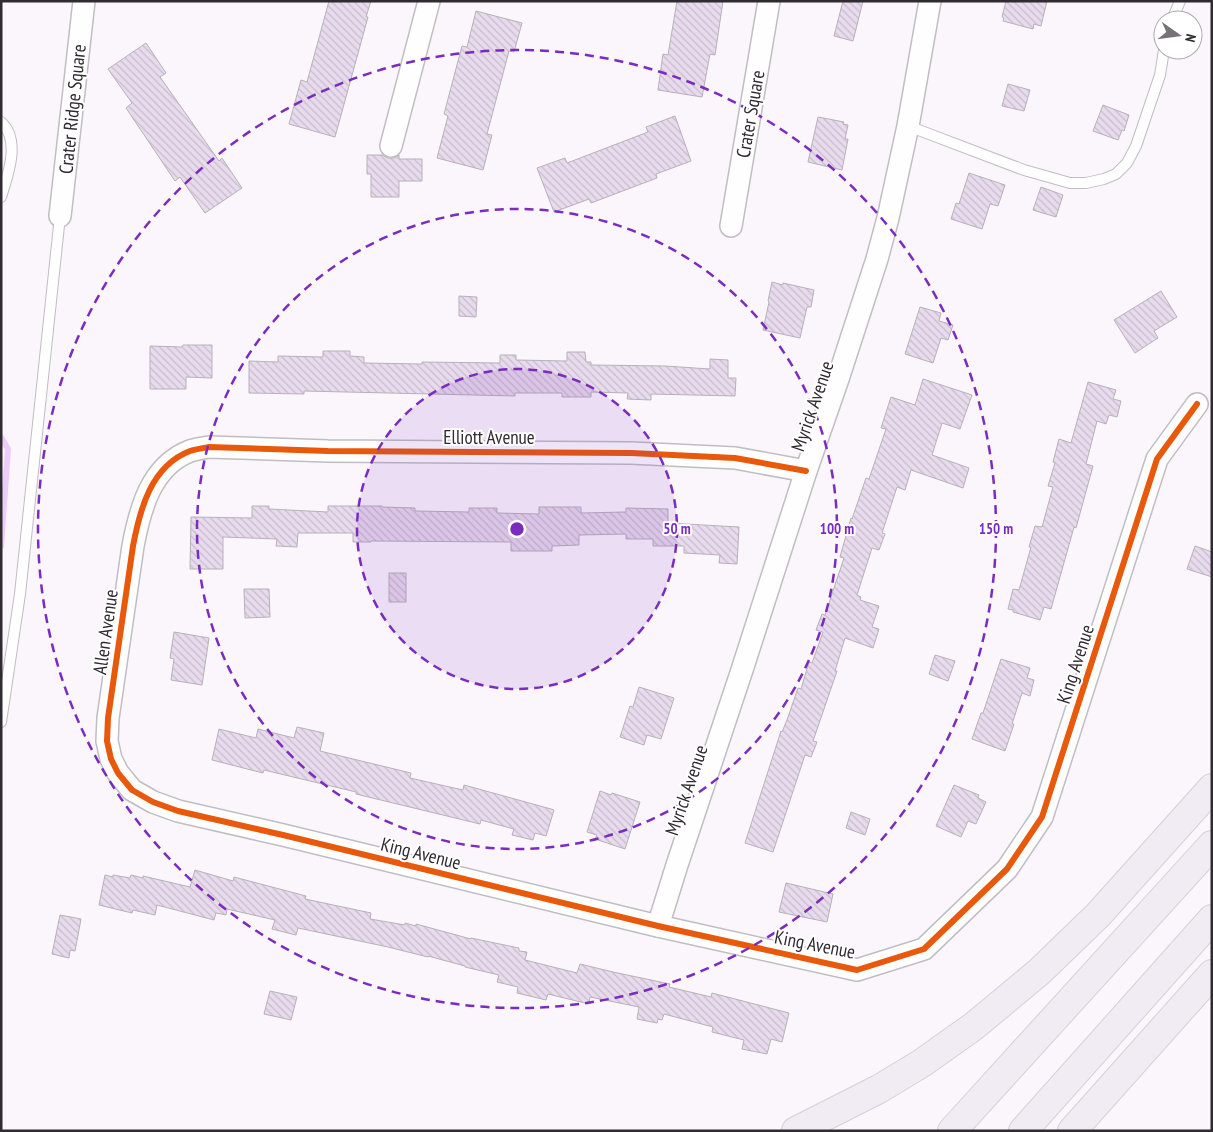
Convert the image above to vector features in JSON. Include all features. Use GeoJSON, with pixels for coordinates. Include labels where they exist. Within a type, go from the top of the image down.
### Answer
{"type":"FeatureCollection","features":[{"type":"Feature","properties":{"kind":"highway"},"geometry":{"type":"LineString","coordinates":[[796,1131],[879,1089],[922,1063],[974,1026],[1039,972],[1098,915],[1212,788]]}},
{"type":"Feature","properties":{"kind":"highway"},"geometry":{"type":"LineString","coordinates":[[952,1131],[1212,845]]}},
{"type":"Feature","properties":{"kind":"highway"},"geometry":{"type":"LineString","coordinates":[[1023,1131],[1212,919]]}},
{"type":"Feature","properties":{"kind":"highway"},"geometry":{"type":"LineString","coordinates":[[1072,1131],[1212,974]]}},
{"type":"Feature","properties":{"kind":"street","name":"Crater Ridge Square"},"geometry":{"type":"LineString","coordinates":[[60,216],[84,1]]}},
{"type":"Feature","properties":{"kind":"street"},"geometry":{"type":"LineString","coordinates":[[391,146],[429,1]]}},
{"type":"Feature","properties":{"kind":"street","name":"Crater Square"},"geometry":{"type":"LineString","coordinates":[[731,226],[769,1]]}},
{"type":"Feature","properties":{"kind":"street","name":"Myrick Avenue"},"geometry":{"type":"LineString","coordinates":[[658,926],[806,470],[838,380],[877,259],[908,126],[930,1]]}},
{"type":"Feature","properties":{"kind":"street","name":"King Avenue"},"geometry":{"type":"LineString","coordinates":[[152,802],[178,811],[658,926],[857,970],[924,949],[1007,869],[1042,817],[1157,459],[1197,404]]}},
{"type":"Feature","properties":{"kind":"street","name":"Elliott Avenue"},"geometry":{"type":"LineString","coordinates":[[174,460],[190,451],[209,447],[328,451],[631,453],[735,458],[806,470]]}},
{"type":"Feature","properties":{"kind":"street","name":"Allen Avenue"},"geometry":{"type":"LineString","coordinates":[[152,802],[132,790],[118,773],[111,760],[107,741],[108,718],[138,520],[149,490],[159,473],[174,460]]}},
{"type":"Feature","properties":{"kind":"lane"},"geometry":{"type":"LineString","coordinates":[[908,126],[1024,170],[1070,183],[1086,183],[1104,179],[1116,174],[1127,163],[1136,146],[1160,75],[1162,60]]}},
{"type":"Feature","properties":{"kind":"lane"},"geometry":{"type":"LineString","coordinates":[[1,122],[11,138],[12,149],[7,179],[1,196]]}},
{"type":"Feature","properties":{"kind":"lane"},"geometry":{"type":"LineString","coordinates":[[1,722],[20,594],[60,216]]}},
{"type":"Feature","properties":{"kind":"building"},"geometry":{"type":"Polygon","coordinates":[[[329,1],[371,1],[335,137],[289,124],[301,80],[307,82],[329,1]]]}},
{"type":"Feature","properties":{"kind":"building"},"geometry":{"type":"Polygon","coordinates":[[[677,1],[723,1],[715,55],[710,54],[702,97],[658,90],[663,54],[668,55],[677,1]]]}},
{"type":"Feature","properties":{"kind":"building"},"geometry":{"type":"Polygon","coordinates":[[[843,1],[863,1],[853,41],[834,36],[843,1]]]}},
{"type":"Feature","properties":{"kind":"building"},"geometry":{"type":"Polygon","coordinates":[[[1006,1],[1047,1],[1041,26],[1034,24],[1033,29],[1003,21],[1004,18],[1002,17],[1006,1]]]}},
{"type":"Feature","properties":{"kind":"building"},"geometry":{"type":"Polygon","coordinates":[[[476,11],[522,23],[514,52],[509,51],[487,134],[492,135],[483,170],[437,158],[448,116],[444,114],[462,46],[467,47],[476,11]]]}},
{"type":"Feature","properties":{"kind":"building"},"geometry":{"type":"Polygon","coordinates":[[[146,43],[166,73],[160,77],[219,161],[222,158],[242,188],[205,213],[180,177],[175,181],[126,108],[132,103],[108,69],[146,43]]]}},
{"type":"Feature","properties":{"kind":"building"},"geometry":{"type":"Polygon","coordinates":[[[1008,84],[1030,90],[1024,111],[1002,106],[1008,84]]]}},
{"type":"Feature","properties":{"kind":"building"},"geometry":{"type":"Polygon","coordinates":[[[1103,105],[1129,115],[1124,131],[1122,130],[1118,140],[1093,131],[1103,105]]]}},
{"type":"Feature","properties":{"kind":"building"},"geometry":{"type":"Polygon","coordinates":[[[675,116],[691,161],[656,174],[657,178],[591,203],[589,199],[554,212],[537,168],[565,158],[567,163],[648,132],[646,127],[675,116]]]}},
{"type":"Feature","properties":{"kind":"building"},"geometry":{"type":"Polygon","coordinates":[[[818,117],[844,122],[843,124],[848,125],[845,139],[848,139],[842,170],[808,162],[818,117]]]}},
{"type":"Feature","properties":{"kind":"building"},"geometry":{"type":"Polygon","coordinates":[[[367,155],[382,155],[394,158],[399,155],[399,159],[422,159],[422,181],[399,181],[399,197],[371,197],[371,174],[367,174],[367,155]]]}},
{"type":"Feature","properties":{"kind":"building"},"geometry":{"type":"Polygon","coordinates":[[[969,173],[1005,185],[998,206],[990,204],[982,229],[951,219],[956,203],[959,204],[969,173]]]}},
{"type":"Feature","properties":{"kind":"building"},"geometry":{"type":"Polygon","coordinates":[[[1041,187],[1063,195],[1056,217],[1033,210],[1041,187]]]}},
{"type":"Feature","properties":{"kind":"building"},"geometry":{"type":"Polygon","coordinates":[[[772,282],[814,290],[811,307],[807,307],[800,338],[763,330],[772,282]]]}},
{"type":"Feature","properties":{"kind":"building"},"geometry":{"type":"Polygon","coordinates":[[[1161,291],[1177,317],[1154,331],[1158,338],[1135,353],[1114,320],[1161,291]]]}},
{"type":"Feature","properties":{"kind":"building"},"geometry":{"type":"Polygon","coordinates":[[[459,296],[477,297],[476,317],[459,316],[459,296]]]}},
{"type":"Feature","properties":{"kind":"building"},"geometry":{"type":"Polygon","coordinates":[[[920,307],[941,313],[939,321],[953,325],[948,340],[941,338],[933,363],[905,354],[920,307]]]}},
{"type":"Feature","properties":{"kind":"building"},"geometry":{"type":"Polygon","coordinates":[[[183,345],[212,345],[212,378],[186,377],[186,389],[150,389],[150,346],[182,347],[183,345]]]}},
{"type":"Feature","properties":{"kind":"building"},"geometry":{"type":"Polygon","coordinates":[[[323,351],[350,351],[350,356],[364,357],[364,363],[500,363],[500,355],[516,355],[516,360],[567,361],[567,352],[585,352],[586,362],[591,362],[591,365],[710,369],[710,359],[728,360],[728,378],[736,378],[735,396],[651,394],[651,400],[627,399],[628,393],[591,392],[591,397],[562,397],[562,393],[515,393],[515,396],[304,391],[304,394],[249,393],[249,361],[278,362],[278,356],[323,357],[323,351]]]}},
{"type":"Feature","properties":{"kind":"building"},"geometry":{"type":"Polygon","coordinates":[[[923,379],[972,395],[960,429],[942,423],[932,455],[969,468],[963,488],[911,470],[905,490],[897,487],[882,533],[885,534],[879,550],[872,548],[857,595],[861,597],[860,600],[879,606],[872,627],[879,629],[873,648],[845,638],[835,671],[837,671],[813,741],[817,742],[811,757],[805,755],[773,852],[745,843],[781,731],[787,720],[798,688],[801,689],[809,662],[812,663],[823,632],[816,630],[822,614],[825,615],[844,558],[840,557],[851,518],[866,478],[869,479],[886,429],[881,428],[891,397],[915,405],[923,379]]]}},
{"type":"Feature","properties":{"kind":"building"},"geometry":{"type":"Polygon","coordinates":[[[1088,382],[1116,390],[1113,399],[1121,401],[1117,417],[1109,415],[1106,424],[1097,421],[1086,464],[1093,466],[1076,528],[1074,527],[1051,609],[1044,607],[1040,620],[1008,609],[1013,589],[1019,590],[1035,526],[1042,527],[1053,487],[1048,486],[1055,463],[1053,462],[1059,439],[1071,443],[1088,382]]]}},
{"type":"Feature","properties":{"kind":"building"},"geometry":{"type":"Polygon","coordinates":[[[252,506],[269,506],[269,509],[328,512],[328,506],[382,506],[415,508],[415,511],[469,512],[469,508],[497,508],[497,513],[539,514],[539,507],[581,507],[581,513],[626,512],[626,508],[668,509],[668,523],[739,527],[737,564],[719,563],[720,555],[684,553],[684,546],[653,546],[653,539],[626,539],[626,534],[579,535],[579,545],[552,546],[552,551],[511,551],[511,542],[353,542],[353,533],[298,533],[297,547],[276,546],[277,539],[223,537],[223,569],[190,569],[191,517],[252,518],[252,506]]]}},
{"type":"Feature","properties":{"kind":"building"},"geometry":{"type":"Polygon","coordinates":[[[1195,546],[1212,552],[1212,577],[1187,569],[1195,546]]]}},
{"type":"Feature","properties":{"kind":"building"},"geometry":{"type":"Polygon","coordinates":[[[389,573],[406,573],[406,602],[389,602],[389,573]]]}},
{"type":"Feature","properties":{"kind":"building"},"geometry":{"type":"Polygon","coordinates":[[[244,589],[269,589],[270,617],[245,618],[244,589]]]}},
{"type":"Feature","properties":{"kind":"building"},"geometry":{"type":"Polygon","coordinates":[[[174,632],[209,638],[202,685],[171,680],[174,659],[170,658],[174,632]]]}},
{"type":"Feature","properties":{"kind":"building"},"geometry":{"type":"Polygon","coordinates":[[[935,655],[955,661],[948,681],[929,674],[935,655]]]}},
{"type":"Feature","properties":{"kind":"building"},"geometry":{"type":"Polygon","coordinates":[[[1001,659],[1030,668],[1027,678],[1034,680],[1030,696],[1022,693],[1005,751],[972,739],[1001,659]]]}},
{"type":"Feature","properties":{"kind":"building"},"geometry":{"type":"Polygon","coordinates":[[[639,687],[674,698],[661,739],[647,735],[644,745],[620,737],[630,706],[633,707],[639,687]]]}},
{"type":"Feature","properties":{"kind":"building"},"geometry":{"type":"Polygon","coordinates":[[[297,727],[324,733],[320,751],[411,773],[410,778],[463,790],[464,785],[554,810],[546,836],[535,833],[533,840],[512,835],[514,829],[481,820],[480,824],[264,770],[263,773],[212,760],[219,729],[256,738],[258,729],[294,738],[297,727]]]}},
{"type":"Feature","properties":{"kind":"building"},"geometry":{"type":"Polygon","coordinates":[[[954,785],[979,795],[978,798],[986,802],[976,824],[968,821],[961,837],[936,826],[954,785]]]}},
{"type":"Feature","properties":{"kind":"building"},"geometry":{"type":"Polygon","coordinates":[[[600,791],[640,802],[625,849],[595,839],[597,835],[587,832],[600,791]]]}},
{"type":"Feature","properties":{"kind":"building"},"geometry":{"type":"Polygon","coordinates":[[[851,812],[870,819],[865,835],[846,828],[851,812]]]}},
{"type":"Feature","properties":{"kind":"building"},"geometry":{"type":"Polygon","coordinates":[[[195,870],[233,881],[234,877],[306,896],[305,899],[371,913],[370,919],[405,925],[405,923],[416,926],[416,924],[471,939],[519,948],[519,951],[527,952],[525,960],[577,973],[580,964],[670,984],[669,987],[711,997],[712,993],[789,1013],[782,1042],[771,1039],[767,1054],[742,1049],[744,1040],[712,1032],[713,1027],[664,1014],[662,1020],[658,1019],[657,1023],[637,1019],[639,1007],[590,997],[589,1004],[548,994],[546,1000],[517,993],[518,987],[497,982],[499,975],[428,956],[298,928],[296,935],[272,929],[275,920],[227,909],[226,915],[216,913],[214,920],[157,905],[155,915],[133,910],[132,913],[99,905],[105,875],[130,878],[131,875],[143,878],[143,876],[190,887],[195,870]]]}},
{"type":"Feature","properties":{"kind":"building"},"geometry":{"type":"Polygon","coordinates":[[[786,883],[833,894],[827,922],[779,912],[786,883]]]}},
{"type":"Feature","properties":{"kind":"building"},"geometry":{"type":"Polygon","coordinates":[[[60,915],[81,919],[75,951],[70,950],[69,958],[52,954],[60,915]]]}},
{"type":"Feature","properties":{"kind":"building"},"geometry":{"type":"Polygon","coordinates":[[[270,991],[297,997],[291,1020],[264,1014],[270,991]]]}},
{"type":"Feature","properties":{"kind":"waterway"},"geometry":{"type":"LineString","coordinates":[[1,437],[8,449],[1,546]]}},
{"type":"Feature","properties":{"kind":"cycle path"},"geometry":{"type":"LineString","coordinates":[[806,471],[735,458],[631,453],[328,451],[209,447],[190,451],[177,458],[157,478],[139,518],[133,546],[108,718],[107,741],[111,759],[118,773],[132,790],[153,802],[178,811],[658,926],[857,970],[924,949],[1007,869],[1042,817],[1157,459],[1197,404]]}}]}
